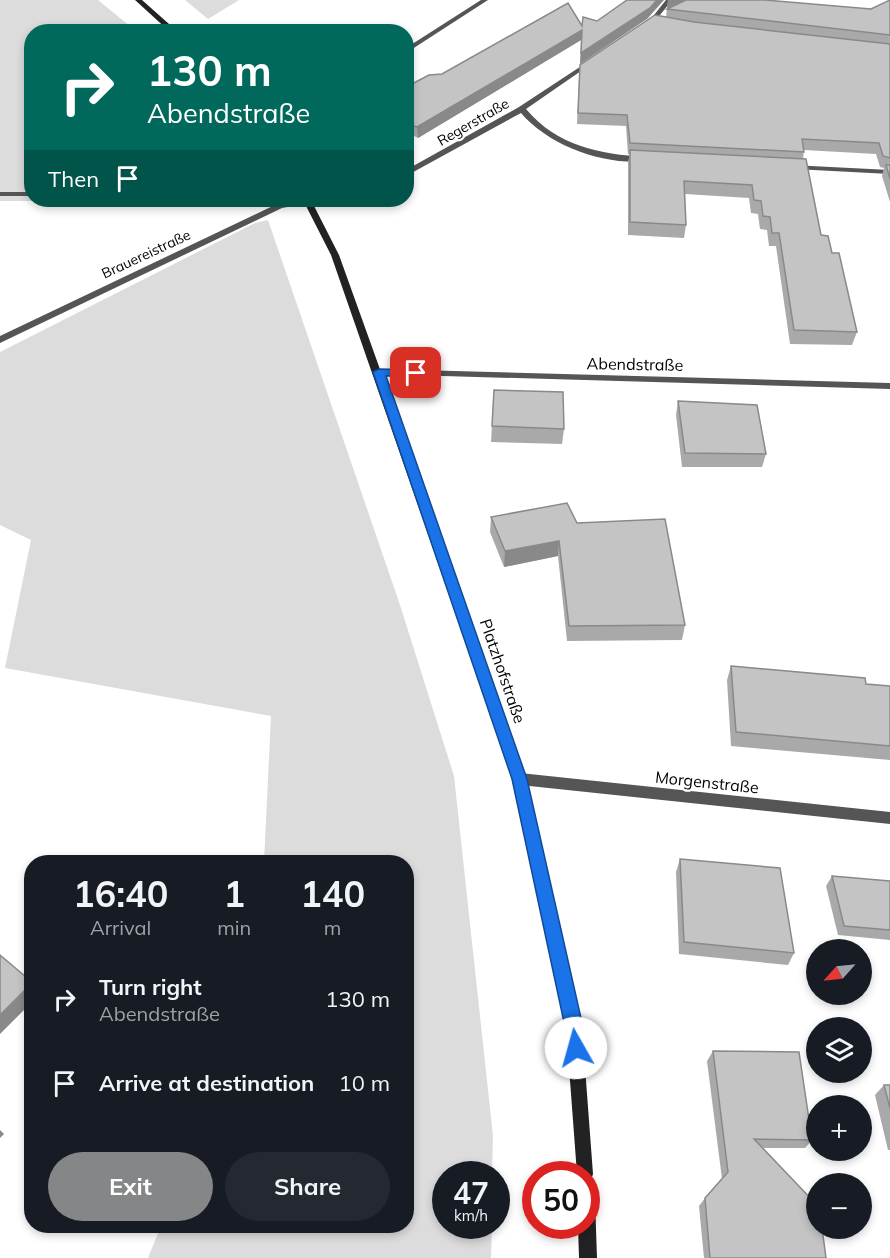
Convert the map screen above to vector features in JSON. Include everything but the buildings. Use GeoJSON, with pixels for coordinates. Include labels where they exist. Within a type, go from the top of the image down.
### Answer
{"type":"FeatureCollection","features":[{"type":"Feature","properties":{"kind":"main road"},"geometry":{"type":"LineString","coordinates":[[138,0],[166,24]]}},
{"type":"Feature","properties":{"kind":"main road","name":"Platzhofstraße"},"geometry":{"type":"LineString","coordinates":[[311,207],[335,255],[379,372],[520,779],[574,1027],[584,1161]]}},
{"type":"Feature","properties":{"kind":"main road"},"geometry":{"type":"LineString","coordinates":[[587,1239],[588,1258]]}},
{"type":"Feature","properties":{"kind":"street"},"geometry":{"type":"LineString","coordinates":[[414,46],[485,0]]}},
{"type":"Feature","properties":{"kind":"street"},"geometry":{"type":"LineString","coordinates":[[652,21],[660,8],[669,0]]}},
{"type":"Feature","properties":{"kind":"street"},"geometry":{"type":"LineString","coordinates":[[642,28],[671,13]]}},
{"type":"Feature","properties":{"kind":"street"},"geometry":{"type":"LineString","coordinates":[[652,21],[673,25]]}},
{"type":"Feature","properties":{"kind":"street","name":"Regerstraße"},"geometry":{"type":"LineString","coordinates":[[414,170],[522,109],[602,54]]}},
{"type":"Feature","properties":{"kind":"street","name":"Regerstraße"},"geometry":{"type":"LineString","coordinates":[[522,109],[530,121],[560,142],[589,153],[659,160]]}},
{"type":"Feature","properties":{"kind":"street"},"geometry":{"type":"LineString","coordinates":[[784,166],[890,172]]}},
{"type":"Feature","properties":{"kind":"street"},"geometry":{"type":"LineString","coordinates":[[0,194],[24,194]]}},
{"type":"Feature","properties":{"kind":"street","name":"Brauereistraße"},"geometry":{"type":"LineString","coordinates":[[0,340],[278,207]]}},
{"type":"Feature","properties":{"kind":"street","name":"Abendstraße"},"geometry":{"type":"LineString","coordinates":[[379,372],[890,386]]}},
{"type":"Feature","properties":{"kind":"street","name":"Morgenstraße"},"geometry":{"type":"LineString","coordinates":[[520,779],[890,818]]}},
{"type":"Feature","properties":{"kind":"shaded area"},"geometry":{"type":"Polygon","coordinates":[[[0,0],[98,0],[127,24],[24,24],[24,201],[0,201],[0,0]]]}},
{"type":"Feature","properties":{"kind":"shaded area"},"geometry":{"type":"Polygon","coordinates":[[[185,0],[239,0],[208,19],[185,0]]]}},
{"type":"Feature","properties":{"kind":"shaded area"},"geometry":{"type":"Polygon","coordinates":[[[268,220],[400,605],[454,776],[493,1136],[492,1161],[432,1161],[432,1239],[492,1239],[491,1258],[148,1258],[158,1233],[414,1233],[414,855],[264,855],[271,716],[5,668],[31,540],[0,525],[0,352],[255,223],[268,220]]]}},
{"type":"Feature","properties":{"kind":"route"},"geometry":{"type":"LineString","coordinates":[[416,373],[379,372],[520,779],[574,1027],[576,1048]]}}]}
